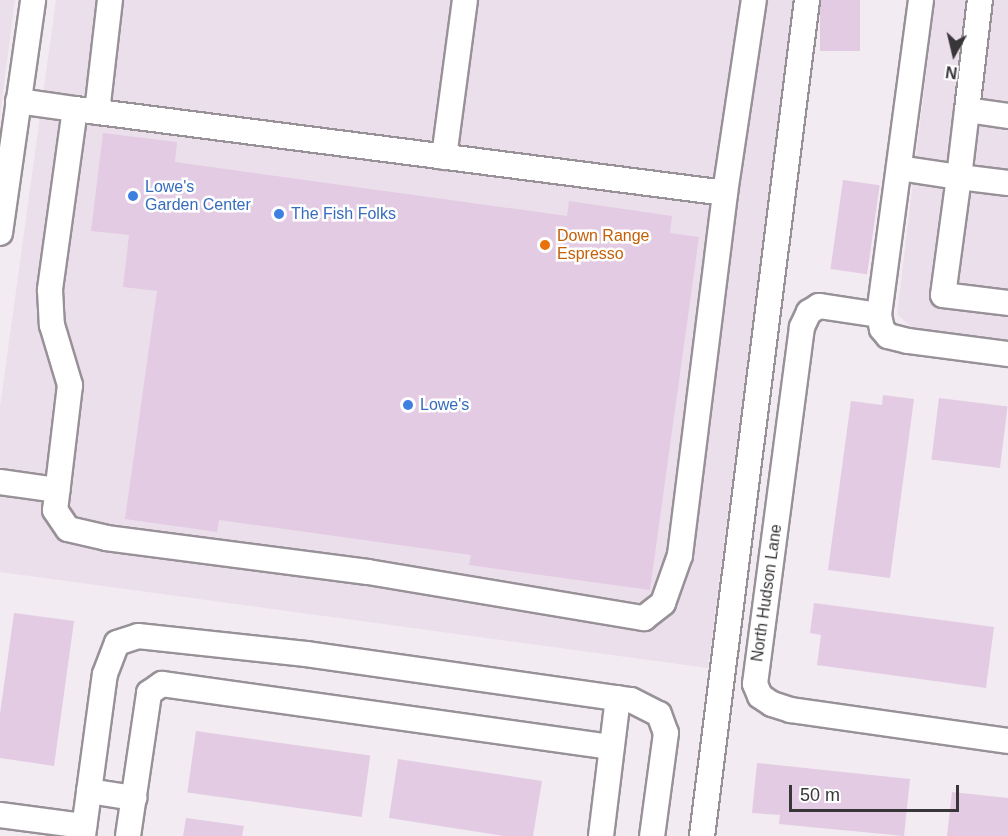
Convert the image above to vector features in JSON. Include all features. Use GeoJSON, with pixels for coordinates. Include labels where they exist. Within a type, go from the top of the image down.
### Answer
{"type":"FeatureCollection","features":[{"type":"Feature","properties":{"kind":"street"},"geometry":{"type":"LineString","coordinates":[[1,220],[33,0]]}},
{"type":"Feature","properties":{"kind":"street"},"geometry":{"type":"LineString","coordinates":[[110,0],[50,290],[52,325],[70,385],[55,510],[68,529],[106,538],[368,572],[644,618],[663,603],[680,555],[725,193],[754,0]]}},
{"type":"Feature","properties":{"kind":"street"},"geometry":{"type":"LineString","coordinates":[[444,157],[465,0]]}},
{"type":"Feature","properties":{"kind":"street"},"geometry":{"type":"LineString","coordinates":[[702,836],[807,0]]}},
{"type":"Feature","properties":{"kind":"street"},"geometry":{"type":"LineString","coordinates":[[921,0],[879,315],[882,329],[888,336],[1008,354]]}},
{"type":"Feature","properties":{"kind":"street"},"geometry":{"type":"LineString","coordinates":[[980,0],[944,295],[1008,303]]}},
{"type":"Feature","properties":{"kind":"street"},"geometry":{"type":"LineString","coordinates":[[18,101],[725,193]]}},
{"type":"Feature","properties":{"kind":"street"},"geometry":{"type":"LineString","coordinates":[[967,110],[1008,116]]}},
{"type":"Feature","properties":{"kind":"street"},"geometry":{"type":"LineString","coordinates":[[899,168],[1008,183]]}},
{"type":"Feature","properties":{"kind":"street","name":"North Hudson Lane"},"geometry":{"type":"LineString","coordinates":[[879,315],[819,306],[809,312],[802,327],[755,684],[760,696],[772,704],[791,710],[1008,741]]}},
{"type":"Feature","properties":{"kind":"street"},"geometry":{"type":"LineString","coordinates":[[0,482],[57,490]]}},
{"type":"Feature","properties":{"kind":"street"},"geometry":{"type":"LineString","coordinates":[[0,815],[83,831],[105,674],[117,643],[138,636],[306,654],[631,700],[659,714],[666,733],[652,836]]}},
{"type":"Feature","properties":{"kind":"street"},"geometry":{"type":"LineString","coordinates":[[128,836],[149,693],[162,684],[612,747]]}},
{"type":"Feature","properties":{"kind":"street"},"geometry":{"type":"LineString","coordinates":[[601,836],[618,698]]}},
{"type":"Feature","properties":{"kind":"street"},"geometry":{"type":"LineString","coordinates":[[89,791],[134,798]]}},
{"type":"Feature","properties":{"kind":"shaded area"},"geometry":{"type":"Polygon","coordinates":[[[0,0],[15,0],[0,115],[0,0]]]}},
{"type":"Feature","properties":{"kind":"shaded area"},"geometry":{"type":"Polygon","coordinates":[[[56,0],[794,0],[708,668],[0,572],[0,407],[56,0]]]}},
{"type":"Feature","properties":{"kind":"shaded area"},"geometry":{"type":"Polygon","coordinates":[[[935,0],[1008,0],[1008,342],[915,330],[897,314],[935,0]]]}},
{"type":"Feature","properties":{"kind":"building"},"geometry":{"type":"Polygon","coordinates":[[[820,0],[860,0],[860,51],[820,51],[820,0]]]}},
{"type":"Feature","properties":{"kind":"building","name":"Lowe's"},"geometry":{"type":"Polygon","coordinates":[[[103,133],[177,142],[175,162],[567,216],[569,201],[672,216],[670,233],[699,237],[650,590],[469,565],[471,555],[219,520],[217,532],[125,519],[157,291],[123,287],[129,235],[91,231],[103,133]]]}},
{"type":"Feature","properties":{"kind":"building"},"geometry":{"type":"Polygon","coordinates":[[[843,180],[880,185],[867,274],[830,269],[843,180]]]}},
{"type":"Feature","properties":{"kind":"building"},"geometry":{"type":"Polygon","coordinates":[[[883,395],[914,399],[890,578],[828,570],[851,401],[882,405],[883,395]]]}},
{"type":"Feature","properties":{"kind":"building"},"geometry":{"type":"Polygon","coordinates":[[[939,398],[1007,406],[1000,468],[931,460],[939,398]]]}},
{"type":"Feature","properties":{"kind":"building"},"geometry":{"type":"Polygon","coordinates":[[[814,603],[994,627],[986,688],[817,665],[821,635],[810,633],[814,603]]]}},
{"type":"Feature","properties":{"kind":"building"},"geometry":{"type":"Polygon","coordinates":[[[14,613],[74,621],[54,766],[0,758],[0,714],[14,613]]]}},
{"type":"Feature","properties":{"kind":"building"},"geometry":{"type":"Polygon","coordinates":[[[196,731],[370,755],[362,817],[187,792],[196,731]]]}},
{"type":"Feature","properties":{"kind":"building"},"geometry":{"type":"Polygon","coordinates":[[[398,759],[542,781],[533,836],[504,836],[389,818],[398,759]]]}},
{"type":"Feature","properties":{"kind":"building"},"geometry":{"type":"Polygon","coordinates":[[[757,763],[910,779],[904,836],[779,824],[780,815],[752,813],[757,763]]]}},
{"type":"Feature","properties":{"kind":"building"},"geometry":{"type":"Polygon","coordinates":[[[952,792],[1008,798],[1008,836],[947,836],[952,792]]]}},
{"type":"Feature","properties":{"kind":"building"},"geometry":{"type":"Polygon","coordinates":[[[186,818],[244,826],[242,836],[183,836],[186,818]]]}},
{"type":"Feature","properties":{"kind":"place","name":"Lowe's Garden Center"},"geometry":{"type":"Point","coordinates":[133,196]}},
{"type":"Feature","properties":{"kind":"place","name":"The Fish Folks"},"geometry":{"type":"Point","coordinates":[279,214]}},
{"type":"Feature","properties":{"kind":"place","name":"Down Range Espresso"},"geometry":{"type":"Point","coordinates":[545,245]}},
{"type":"Feature","properties":{"kind":"place","name":"Lowe's"},"geometry":{"type":"Point","coordinates":[408,405]}}]}
